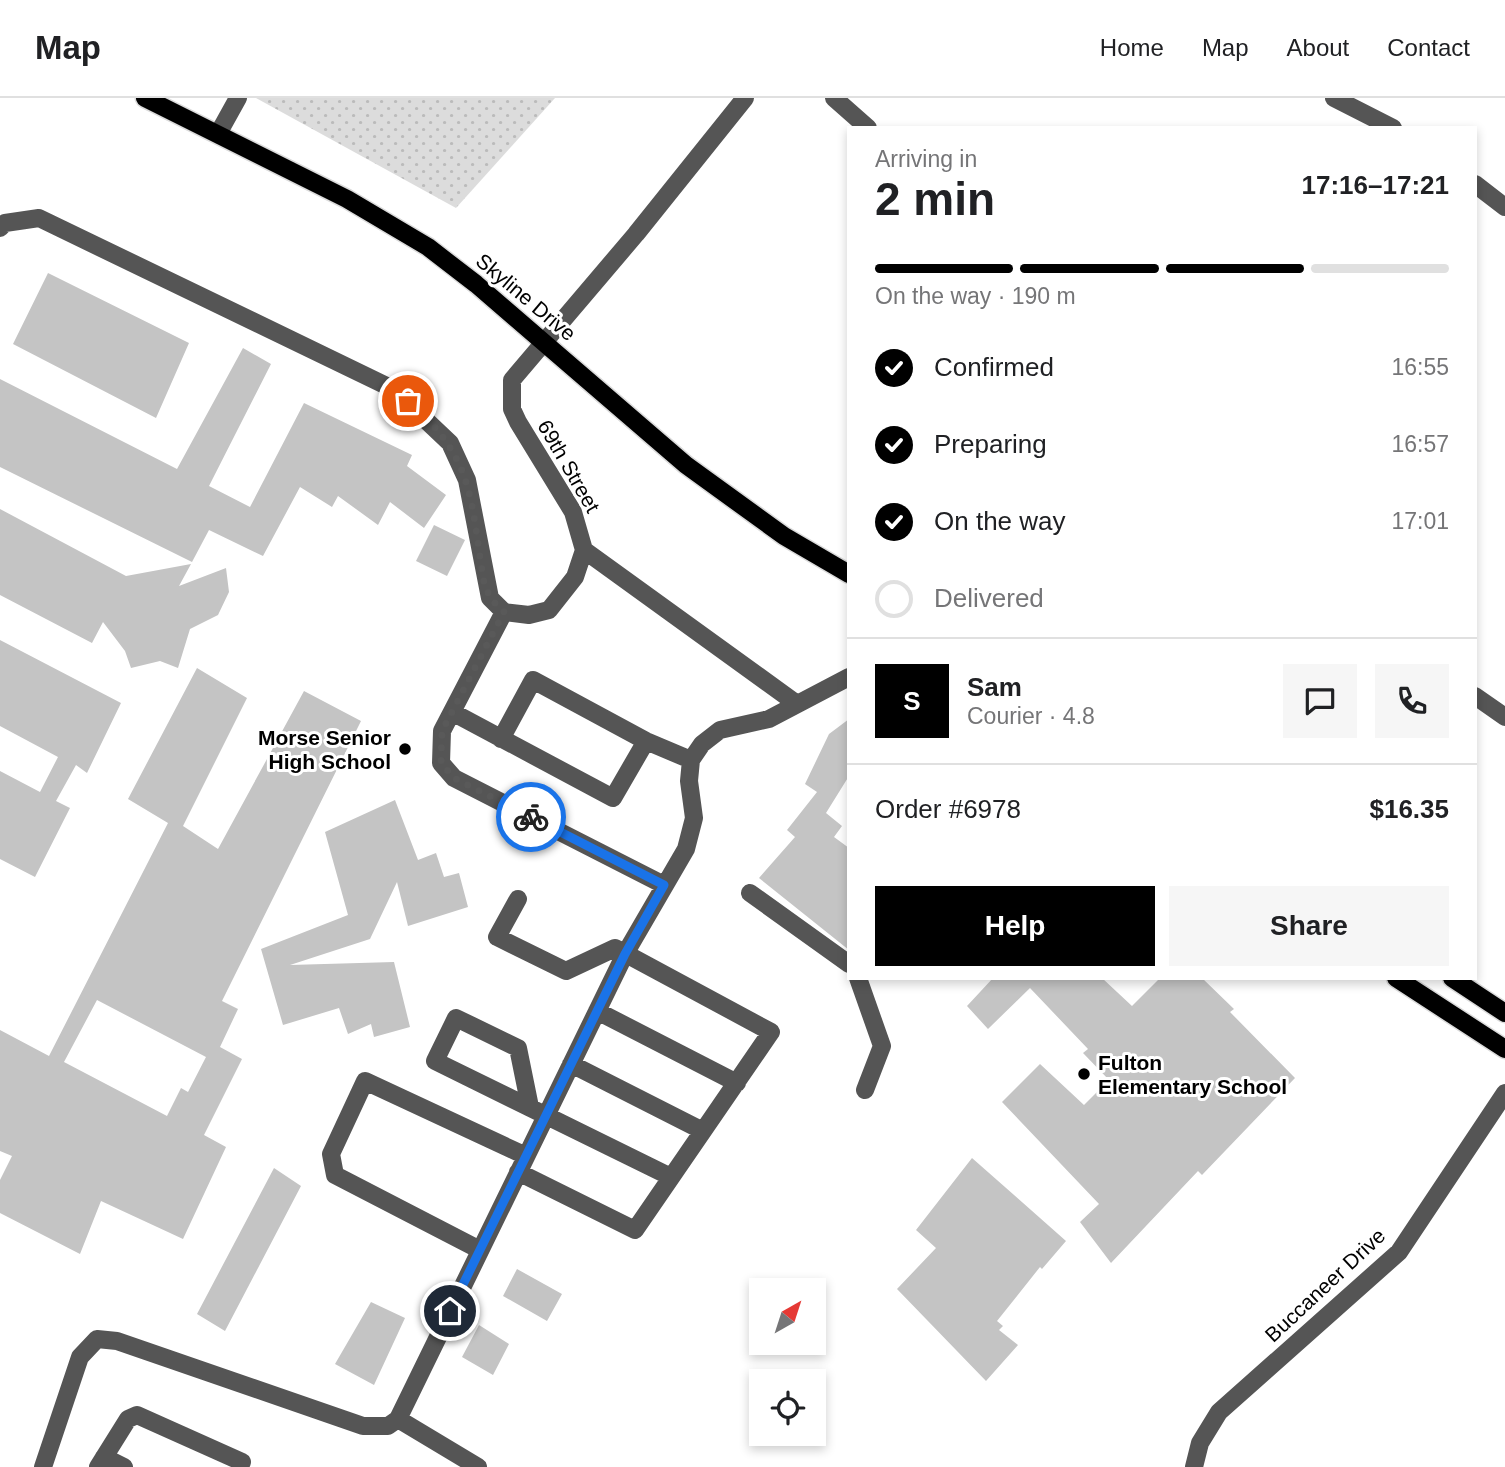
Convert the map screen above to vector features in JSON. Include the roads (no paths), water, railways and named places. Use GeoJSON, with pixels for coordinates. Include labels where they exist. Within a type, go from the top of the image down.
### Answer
{"type":"FeatureCollection","features":[{"type":"Feature","properties":{"kind":"main road","name":"Skyline Drive"},"geometry":{"type":"LineString","coordinates":[[145,98],[408,234],[476,284],[686,465],[784,536],[847,573]]}},
{"type":"Feature","properties":{"kind":"main road"},"geometry":{"type":"LineString","coordinates":[[1399,980],[1505,1049]]}},
{"type":"Feature","properties":{"kind":"main road"},"geometry":{"type":"LineString","coordinates":[[1455,980],[1505,1013]]}},
{"type":"Feature","properties":{"kind":"street"},"geometry":{"type":"LineString","coordinates":[[218,134],[238,98]]}},
{"type":"Feature","properties":{"kind":"street","name":"69th Street"},"geometry":{"type":"LineString","coordinates":[[584,550],[573,512],[512,409],[512,380],[745,98]]}},
{"type":"Feature","properties":{"kind":"street"},"geometry":{"type":"LineString","coordinates":[[834,98],[866,126]]}},
{"type":"Feature","properties":{"kind":"street"},"geometry":{"type":"LineString","coordinates":[[1334,98],[1389,126]]}},
{"type":"Feature","properties":{"kind":"street"},"geometry":{"type":"LineString","coordinates":[[1477,186],[1505,207]]}},
{"type":"Feature","properties":{"kind":"street"},"geometry":{"type":"LineString","coordinates":[[0,228],[5,222],[39,218],[393,389],[450,443],[467,480],[487,590],[490,598],[504,612],[529,615],[549,610],[575,577],[584,550],[797,704]]}},
{"type":"Feature","properties":{"kind":"street"},"geometry":{"type":"LineString","coordinates":[[504,612],[442,731],[441,763],[454,778],[664,885]]}},
{"type":"Feature","properties":{"kind":"street"},"geometry":{"type":"LineString","coordinates":[[43,1467],[80,1357],[97,1339],[117,1341],[363,1426],[388,1426],[398,1419],[526,1156],[539,1110],[571,1064],[625,954],[686,849],[694,818],[689,781],[691,760],[702,744],[720,730],[769,719],[847,678]]}},
{"type":"Feature","properties":{"kind":"street"},"geometry":{"type":"LineString","coordinates":[[501,739],[533,680],[646,741],[691,760]]}},
{"type":"Feature","properties":{"kind":"street"},"geometry":{"type":"LineString","coordinates":[[1477,697],[1505,717]]}},
{"type":"Feature","properties":{"kind":"street"},"geometry":{"type":"LineString","coordinates":[[452,712],[613,798],[646,741]]}},
{"type":"Feature","properties":{"kind":"street"},"geometry":{"type":"LineString","coordinates":[[750,892],[847,963]]}},
{"type":"Feature","properties":{"kind":"street"},"geometry":{"type":"LineString","coordinates":[[518,899],[497,937],[566,971],[615,948],[771,1032],[635,1230],[518,1172]]}},
{"type":"Feature","properties":{"kind":"street"},"geometry":{"type":"LineString","coordinates":[[859,980],[881,1046],[864,1090]]}},
{"type":"Feature","properties":{"kind":"street"},"geometry":{"type":"LineString","coordinates":[[597,1011],[737,1083]]}},
{"type":"Feature","properties":{"kind":"street"},"geometry":{"type":"LineString","coordinates":[[539,1110],[518,1048],[456,1018],[435,1061],[671,1177]]}},
{"type":"Feature","properties":{"kind":"street"},"geometry":{"type":"LineString","coordinates":[[571,1064],[704,1131]]}},
{"type":"Feature","properties":{"kind":"street"},"geometry":{"type":"LineString","coordinates":[[480,1250],[335,1175],[331,1154],[351,1107],[365,1081],[526,1156]]}},
{"type":"Feature","properties":{"kind":"street","name":"Buccaneer Drive"},"geometry":{"type":"LineString","coordinates":[[1194,1467],[1200,1443],[1219,1412],[1399,1252],[1505,1093]]}},
{"type":"Feature","properties":{"kind":"street"},"geometry":{"type":"LineString","coordinates":[[124,1467],[101,1462],[128,1419],[137,1415],[242,1462]]}},
{"type":"Feature","properties":{"kind":"street"},"geometry":{"type":"LineString","coordinates":[[398,1419],[478,1467]]}},
{"type":"Feature","properties":{"kind":"place","name":"Morse Senior High School"},"geometry":{"type":"Point","coordinates":[405,749]}},
{"type":"Feature","properties":{"kind":"place","name":"Fulton Elementary School"},"geometry":{"type":"Point","coordinates":[1084,1074]}}]}
